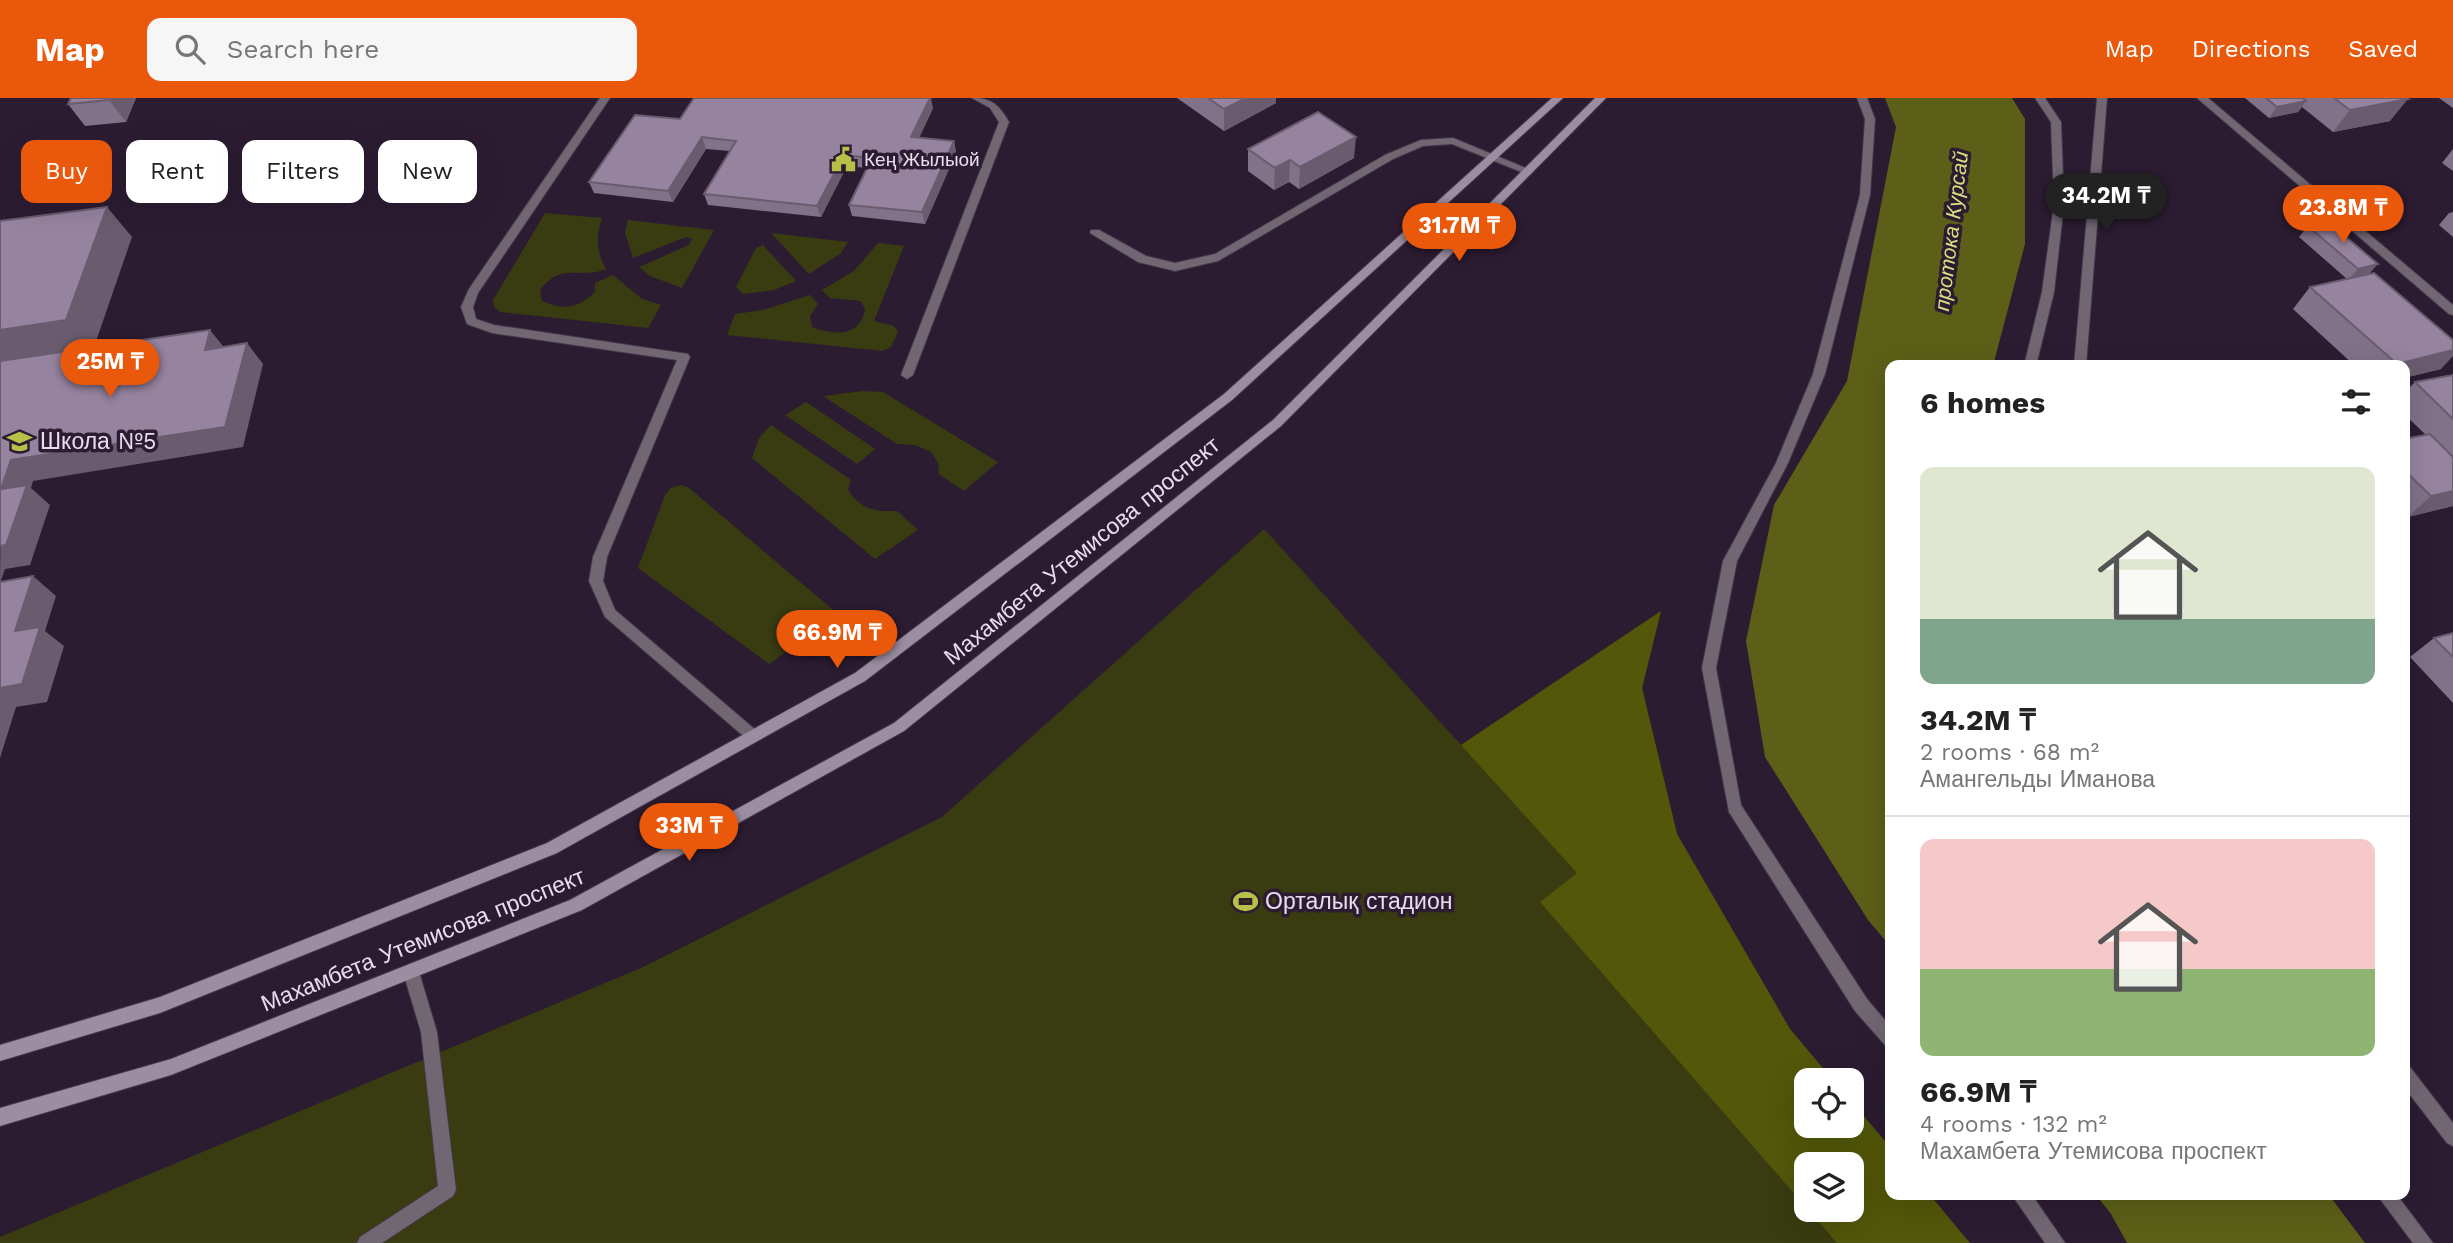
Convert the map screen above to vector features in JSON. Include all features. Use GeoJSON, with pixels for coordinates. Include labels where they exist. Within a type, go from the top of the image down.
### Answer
{"type":"FeatureCollection","features":[{"type":"Feature","properties":{"kind":"street"},"geometry":{"type":"LineString","coordinates":[[605,98],[473,292],[467,307],[471,321],[492,329],[684,357],[600,558],[596,581],[610,613],[753,736]]}},
{"type":"Feature","properties":{"kind":"street"},"geometry":{"type":"LineString","coordinates":[[907,375],[1004,122],[994,106],[977,98]]}},
{"type":"Feature","properties":{"kind":"street","name":"Махамбета Утемисова проспект"},"geometry":{"type":"LineString","coordinates":[[0,1053],[160,1005],[552,848],[860,677],[1228,397],[1558,98]]}},
{"type":"Feature","properties":{"kind":"street","name":"Махамбета Утемисова проспект"},"geometry":{"type":"LineString","coordinates":[[0,1117],[172,1067],[576,905],[900,727],[1278,423],[1601,98]]}},
{"type":"Feature","properties":{"kind":"street"},"geometry":{"type":"LineString","coordinates":[[1861,98],[1870,119],[1865,195],[1819,374],[1782,463],[1730,561],[1709,668],[1734,807],[1861,1005],[1885,1032]]}},
{"type":"Feature","properties":{"kind":"street"},"geometry":{"type":"LineString","coordinates":[[2031,360],[2048,292],[2059,204],[2056,122],[2040,98]]}},
{"type":"Feature","properties":{"kind":"street"},"geometry":{"type":"LineString","coordinates":[[2080,360],[2102,98]]}},
{"type":"Feature","properties":{"kind":"street"},"geometry":{"type":"LineString","coordinates":[[2202,98],[2453,311]]}},
{"type":"Feature","properties":{"kind":"street"},"geometry":{"type":"LineString","coordinates":[[1095,233],[1142,260],[1175,267],[1218,257],[1389,157],[1421,143],[1453,141],[1528,171]]}},
{"type":"Feature","properties":{"kind":"street"},"geometry":{"type":"LineString","coordinates":[[366,1243],[447,1190],[429,1032],[411,972]]}},
{"type":"Feature","properties":{"kind":"street"},"geometry":{"type":"LineString","coordinates":[[2410,1081],[2453,1137]]}},
{"type":"Feature","properties":{"kind":"street"},"geometry":{"type":"LineString","coordinates":[[2025,1200],[2056,1243]]}},
{"type":"Feature","properties":{"kind":"street"},"geometry":{"type":"LineString","coordinates":[[2390,1200],[2424,1243]]}},
{"type":"Feature","properties":{"kind":"green space"},"geometry":{"type":"Polygon","coordinates":[[[545,213],[602,218],[598,244],[606,269],[556,276],[540,290],[542,301],[564,307],[576,305],[595,292],[595,283],[613,275],[642,299],[661,305],[648,328],[500,312],[494,307],[493,300],[545,213]]]}},
{"type":"Feature","properties":{"kind":"green space"},"geometry":{"type":"Polygon","coordinates":[[[628,220],[714,230],[682,288],[650,276],[639,267],[689,245],[692,239],[686,237],[633,258],[625,233],[628,220]]]}},
{"type":"Feature","properties":{"kind":"green space"},"geometry":{"type":"Polygon","coordinates":[[[771,233],[848,242],[841,253],[809,274],[771,233]]]}},
{"type":"Feature","properties":{"kind":"green space"},"geometry":{"type":"Polygon","coordinates":[[[878,243],[904,246],[874,321],[894,326],[898,332],[891,347],[882,351],[727,335],[735,314],[763,310],[810,295],[818,304],[810,316],[812,327],[837,333],[851,330],[862,319],[865,310],[861,301],[830,298],[822,290],[854,271],[878,243]]]}},
{"type":"Feature","properties":{"kind":"green space"},"geometry":{"type":"Polygon","coordinates":[[[763,245],[796,281],[774,290],[743,294],[736,287],[756,248],[763,245]]]}},
{"type":"Feature","properties":{"kind":"green space"},"geometry":{"type":"Polygon","coordinates":[[[863,391],[883,392],[998,462],[964,491],[939,474],[938,463],[931,452],[915,445],[897,444],[823,396],[863,391]]]}},
{"type":"Feature","properties":{"kind":"green space"},"geometry":{"type":"Polygon","coordinates":[[[806,402],[875,449],[857,464],[785,415],[806,402]]]}},
{"type":"Feature","properties":{"kind":"green space"},"geometry":{"type":"Polygon","coordinates":[[[771,425],[851,480],[848,490],[863,505],[875,510],[897,511],[918,530],[875,559],[752,458],[759,438],[771,425]]]}},
{"type":"Feature","properties":{"kind":"green space"},"geometry":{"type":"Polygon","coordinates":[[[682,485],[689,488],[839,615],[769,664],[638,568],[665,495],[671,488],[682,485]]]}},
{"type":"Feature","properties":{"kind":"green space","name":"Орталық стадион"},"geometry":{"type":"Polygon","coordinates":[[[1264,529],[1461,745],[1661,611],[1642,688],[1677,834],[1790,1029],[1802,1068],[1794,1068],[1794,1138],[1859,1138],[1885,1186],[1885,1200],[1894,1200],[1927,1243],[0,1243],[0,1237],[641,968],[942,817],[1264,529]]]}},
{"type":"Feature","properties":{"kind":"shaded area"},"geometry":{"type":"Polygon","coordinates":[[[1661,611],[1642,688],[1677,834],[1790,1029],[1823,1068],[1794,1068],[1794,1138],[1864,1138],[1864,1116],[1885,1141],[1885,1200],[1934,1200],[1970,1243],[1837,1243],[1819,1222],[1864,1222],[1864,1152],[1794,1152],[1794,1193],[1540,902],[1577,873],[1461,745],[1661,611]]]}},
{"type":"Feature","properties":{"kind":"water","name":"протока Курсай"},"geometry":{"type":"Polygon","coordinates":[[[1885,98],[2012,98],[2025,119],[2025,244],[1995,360],[1885,360],[1885,940],[1868,920],[1765,757],[1746,641],[1774,505],[1847,381],[1896,127],[1885,98]]]}},
{"type":"Feature","properties":{"kind":"water"},"geometry":{"type":"Polygon","coordinates":[[[2100,1200],[2333,1200],[2365,1243],[2127,1243],[2100,1200]]]}},
{"type":"Feature","properties":{"kind":"building"},"geometry":{"type":"Polygon","coordinates":[[[71,98],[110,98],[68,104],[71,98]]]}},
{"type":"Feature","properties":{"kind":"building","name":"Кең Жылыой"},"geometry":{"type":"Polygon","coordinates":[[[694,98],[930,98],[911,137],[954,141],[922,212],[849,205],[872,158],[844,155],[817,206],[704,194],[736,141],[702,137],[668,191],[589,182],[635,115],[680,119],[694,98]]]}},
{"type":"Feature","properties":{"kind":"building"},"geometry":{"type":"Polygon","coordinates":[[[1208,98],[1246,98],[1224,109],[1208,98]]]}},
{"type":"Feature","properties":{"kind":"building"},"geometry":{"type":"Polygon","coordinates":[[[2266,98],[2303,98],[2306,101],[2277,107],[2266,98]]]}},
{"type":"Feature","properties":{"kind":"building"},"geometry":{"type":"Polygon","coordinates":[[[2334,98],[2406,98],[2408,99],[2350,110],[2334,98]]]}},
{"type":"Feature","properties":{"kind":"building"},"geometry":{"type":"Polygon","coordinates":[[[1318,112],[1356,137],[1300,167],[1290,160],[1275,168],[1248,149],[1318,112]]]}},
{"type":"Feature","properties":{"kind":"building"},"geometry":{"type":"Polygon","coordinates":[[[107,207],[66,320],[0,330],[0,221],[107,207]]]}},
{"type":"Feature","properties":{"kind":"building"},"geometry":{"type":"Polygon","coordinates":[[[2327,221],[2378,264],[2358,269],[2308,226],[2327,221]]]}},
{"type":"Feature","properties":{"kind":"building"},"geometry":{"type":"Polygon","coordinates":[[[2374,273],[2453,340],[2453,350],[2410,361],[2392,360],[2310,287],[2374,273]]]}},
{"type":"Feature","properties":{"kind":"building"},"geometry":{"type":"Polygon","coordinates":[[[210,330],[205,350],[247,343],[225,427],[11,460],[1,489],[27,485],[6,545],[0,546],[0,361],[210,330]]]}},
{"type":"Feature","properties":{"kind":"building"},"geometry":{"type":"Polygon","coordinates":[[[2453,375],[2453,419],[2415,382],[2453,375]]]}},
{"type":"Feature","properties":{"kind":"building"},"geometry":{"type":"Polygon","coordinates":[[[2430,434],[2453,457],[2453,491],[2431,496],[2410,476],[2410,438],[2430,434]]]}},
{"type":"Feature","properties":{"kind":"building"},"geometry":{"type":"Polygon","coordinates":[[[33,576],[15,631],[40,627],[22,684],[0,688],[0,582],[33,576]]]}},
{"type":"Feature","properties":{"kind":"building"},"geometry":{"type":"Polygon","coordinates":[[[2453,633],[2453,657],[2434,638],[2453,633]]]}},
{"type":"Feature","properties":{"kind":"place","name":"Кең Жылыой"},"geometry":{"type":"Point","coordinates":[844,159]}},
{"type":"Feature","properties":{"kind":"place","name":"Школа №5"},"geometry":{"type":"Point","coordinates":[20,441]}},
{"type":"Feature","properties":{"kind":"place","name":"Орталық стадион"},"geometry":{"type":"Point","coordinates":[1245,901]}}]}
